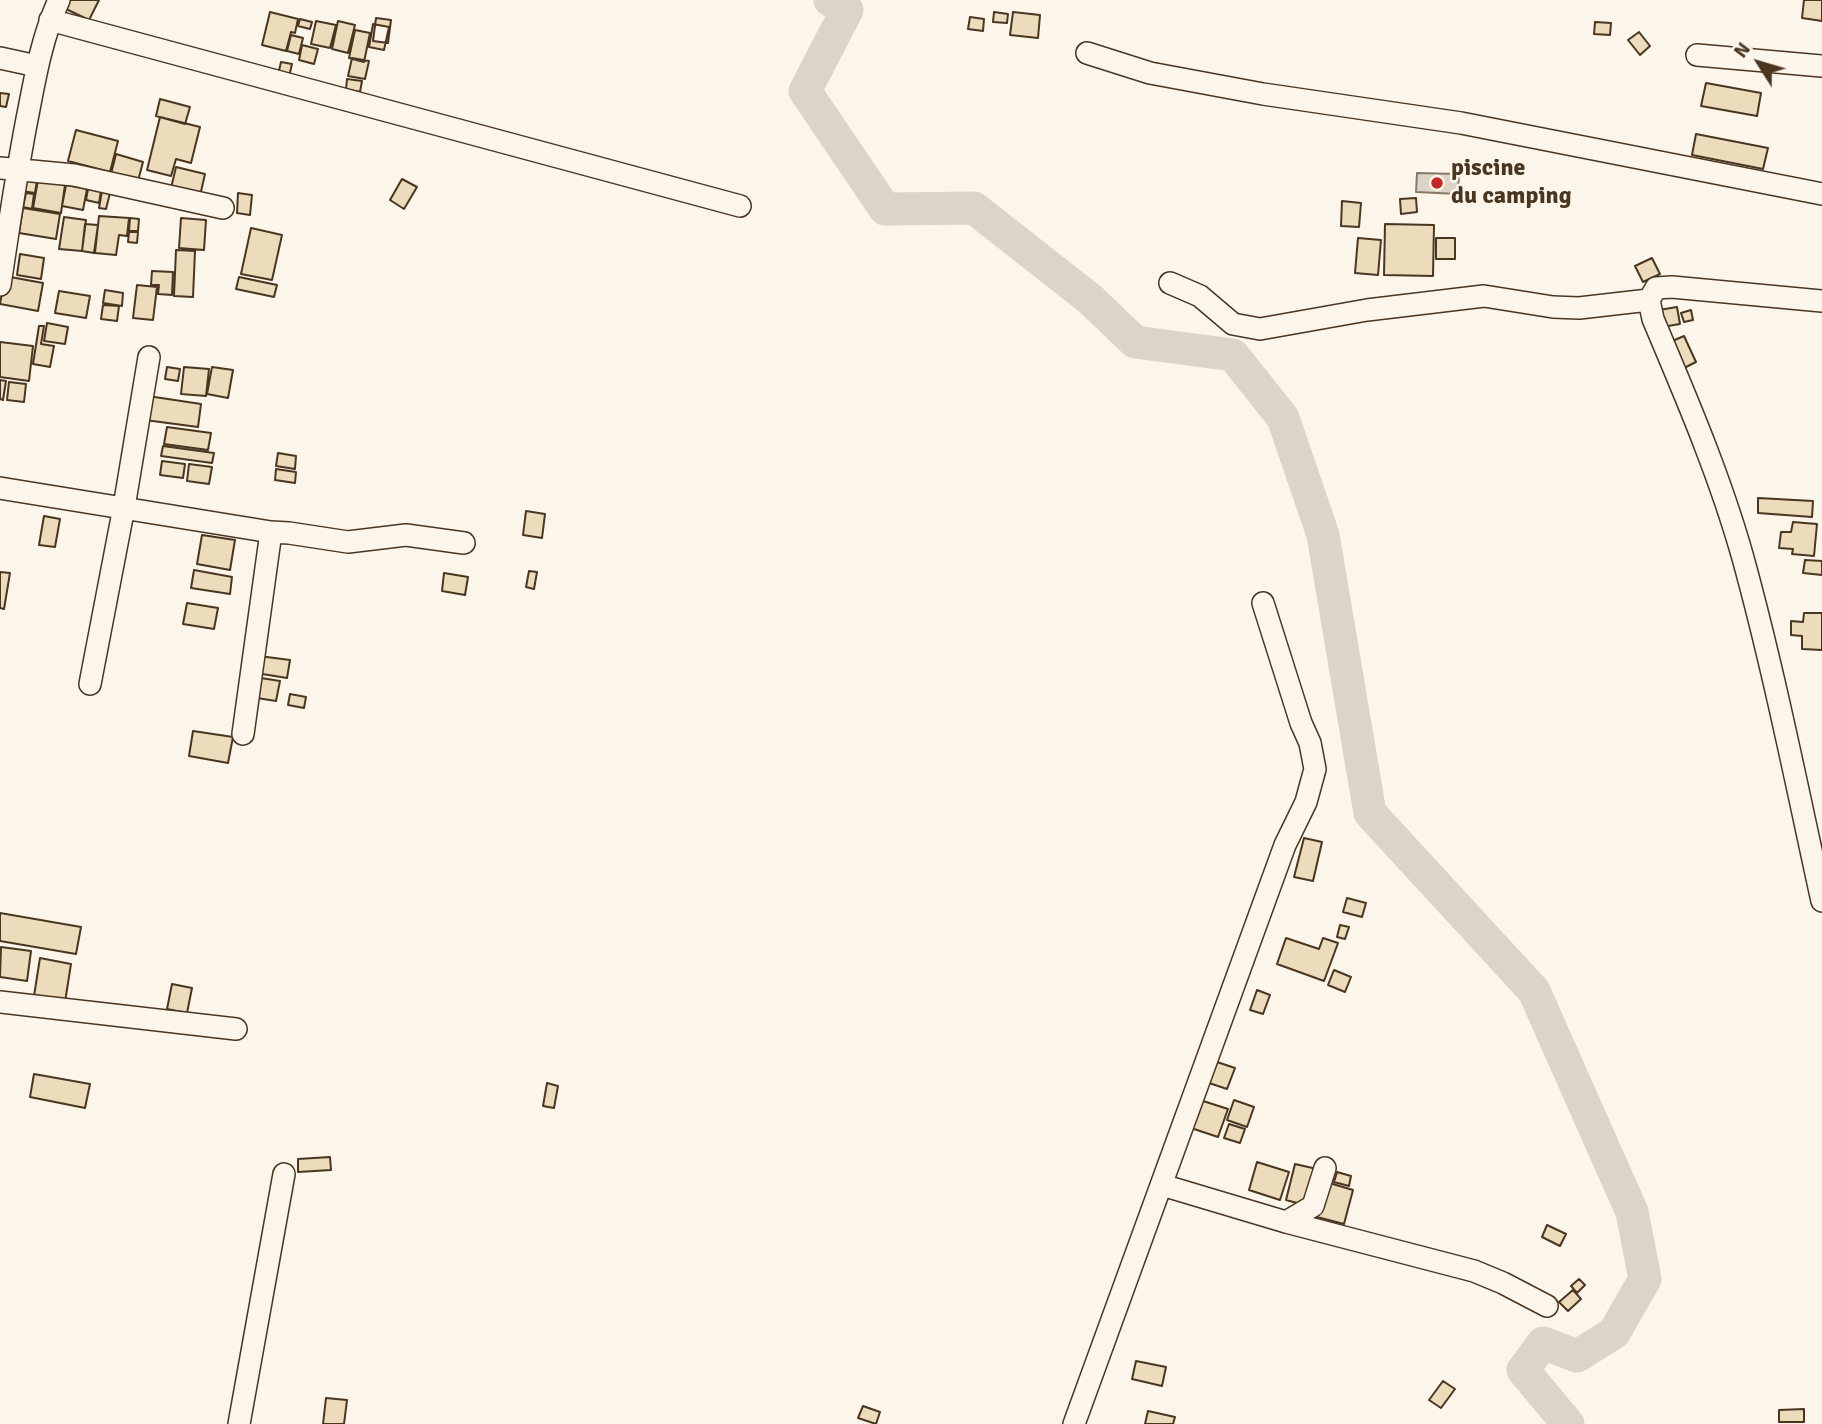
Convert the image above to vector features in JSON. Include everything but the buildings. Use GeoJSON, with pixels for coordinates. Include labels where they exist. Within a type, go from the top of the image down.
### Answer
{"type":"FeatureCollection","features":[{"type":"Feature","properties":{"kind":"street"},"geometry":{"type":"LineString","coordinates":[[1,276],[9,169],[50,20],[59,0]]}},
{"type":"Feature","properties":{"kind":"street"},"geometry":{"type":"LineString","coordinates":[[50,20],[740,206]]}},
{"type":"Feature","properties":{"kind":"street"},"geometry":{"type":"LineString","coordinates":[[1087,53],[1150,74],[1461,124],[1822,194]]}},
{"type":"Feature","properties":{"kind":"street"},"geometry":{"type":"LineString","coordinates":[[1697,55],[1822,66]]}},
{"type":"Feature","properties":{"kind":"street"},"geometry":{"type":"LineString","coordinates":[[0,58],[37,66]]}},
{"type":"Feature","properties":{"kind":"street"},"geometry":{"type":"LineString","coordinates":[[9,169],[74,175],[223,208]]}},
{"type":"Feature","properties":{"kind":"street"},"geometry":{"type":"LineString","coordinates":[[1170,283],[1200,296],[1233,324],[1260,329],[1367,310],[1484,296],[1553,307],[1579,308],[1649,300]]}},
{"type":"Feature","properties":{"kind":"street"},"geometry":{"type":"LineString","coordinates":[[1822,301],[1672,286],[1656,288],[1649,300],[1653,319],[1714,470],[1743,558],[1822,901]]}},
{"type":"Feature","properties":{"kind":"street"},"geometry":{"type":"LineString","coordinates":[[90,684],[149,357]]}},
{"type":"Feature","properties":{"kind":"street"},"geometry":{"type":"LineString","coordinates":[[0,488],[348,542],[406,535],[464,543]]}},
{"type":"Feature","properties":{"kind":"street"},"geometry":{"type":"LineString","coordinates":[[243,734],[271,532]]}},
{"type":"Feature","properties":{"kind":"street"},"geometry":{"type":"LineString","coordinates":[[1074,1424],[1285,845],[1306,802],[1315,769],[1310,743],[1301,723],[1263,603]]}},
{"type":"Feature","properties":{"kind":"street"},"geometry":{"type":"LineString","coordinates":[[0,1002],[236,1029]]}},
{"type":"Feature","properties":{"kind":"street"},"geometry":{"type":"LineString","coordinates":[[1286,1222],[1313,1206],[1325,1168]]}},
{"type":"Feature","properties":{"kind":"street"},"geometry":{"type":"LineString","coordinates":[[239,1424],[284,1174]]}},
{"type":"Feature","properties":{"kind":"street"},"geometry":{"type":"LineString","coordinates":[[1162,1185],[1286,1222],[1474,1271],[1547,1306]]}},
{"type":"Feature","properties":{"kind":"shaded area","name":"piscine du camping"},"geometry":{"type":"Polygon","coordinates":[[[1417,173],[1459,174],[1458,194],[1416,192],[1417,173]]]}},
{"type":"Feature","properties":{"kind":"waterway"},"geometry":{"type":"LineString","coordinates":[[830,0],[847,10],[805,91],[885,209],[974,208],[1090,299],[1135,342],[1233,355],[1283,418],[1323,535],[1370,813],[1534,991],[1632,1212],[1645,1279],[1614,1333],[1577,1356],[1543,1343],[1523,1370],[1568,1424]]}},
{"type":"Feature","properties":{"kind":"place","name":"piscine du camping"},"geometry":{"type":"Point","coordinates":[1437,183]}}]}
